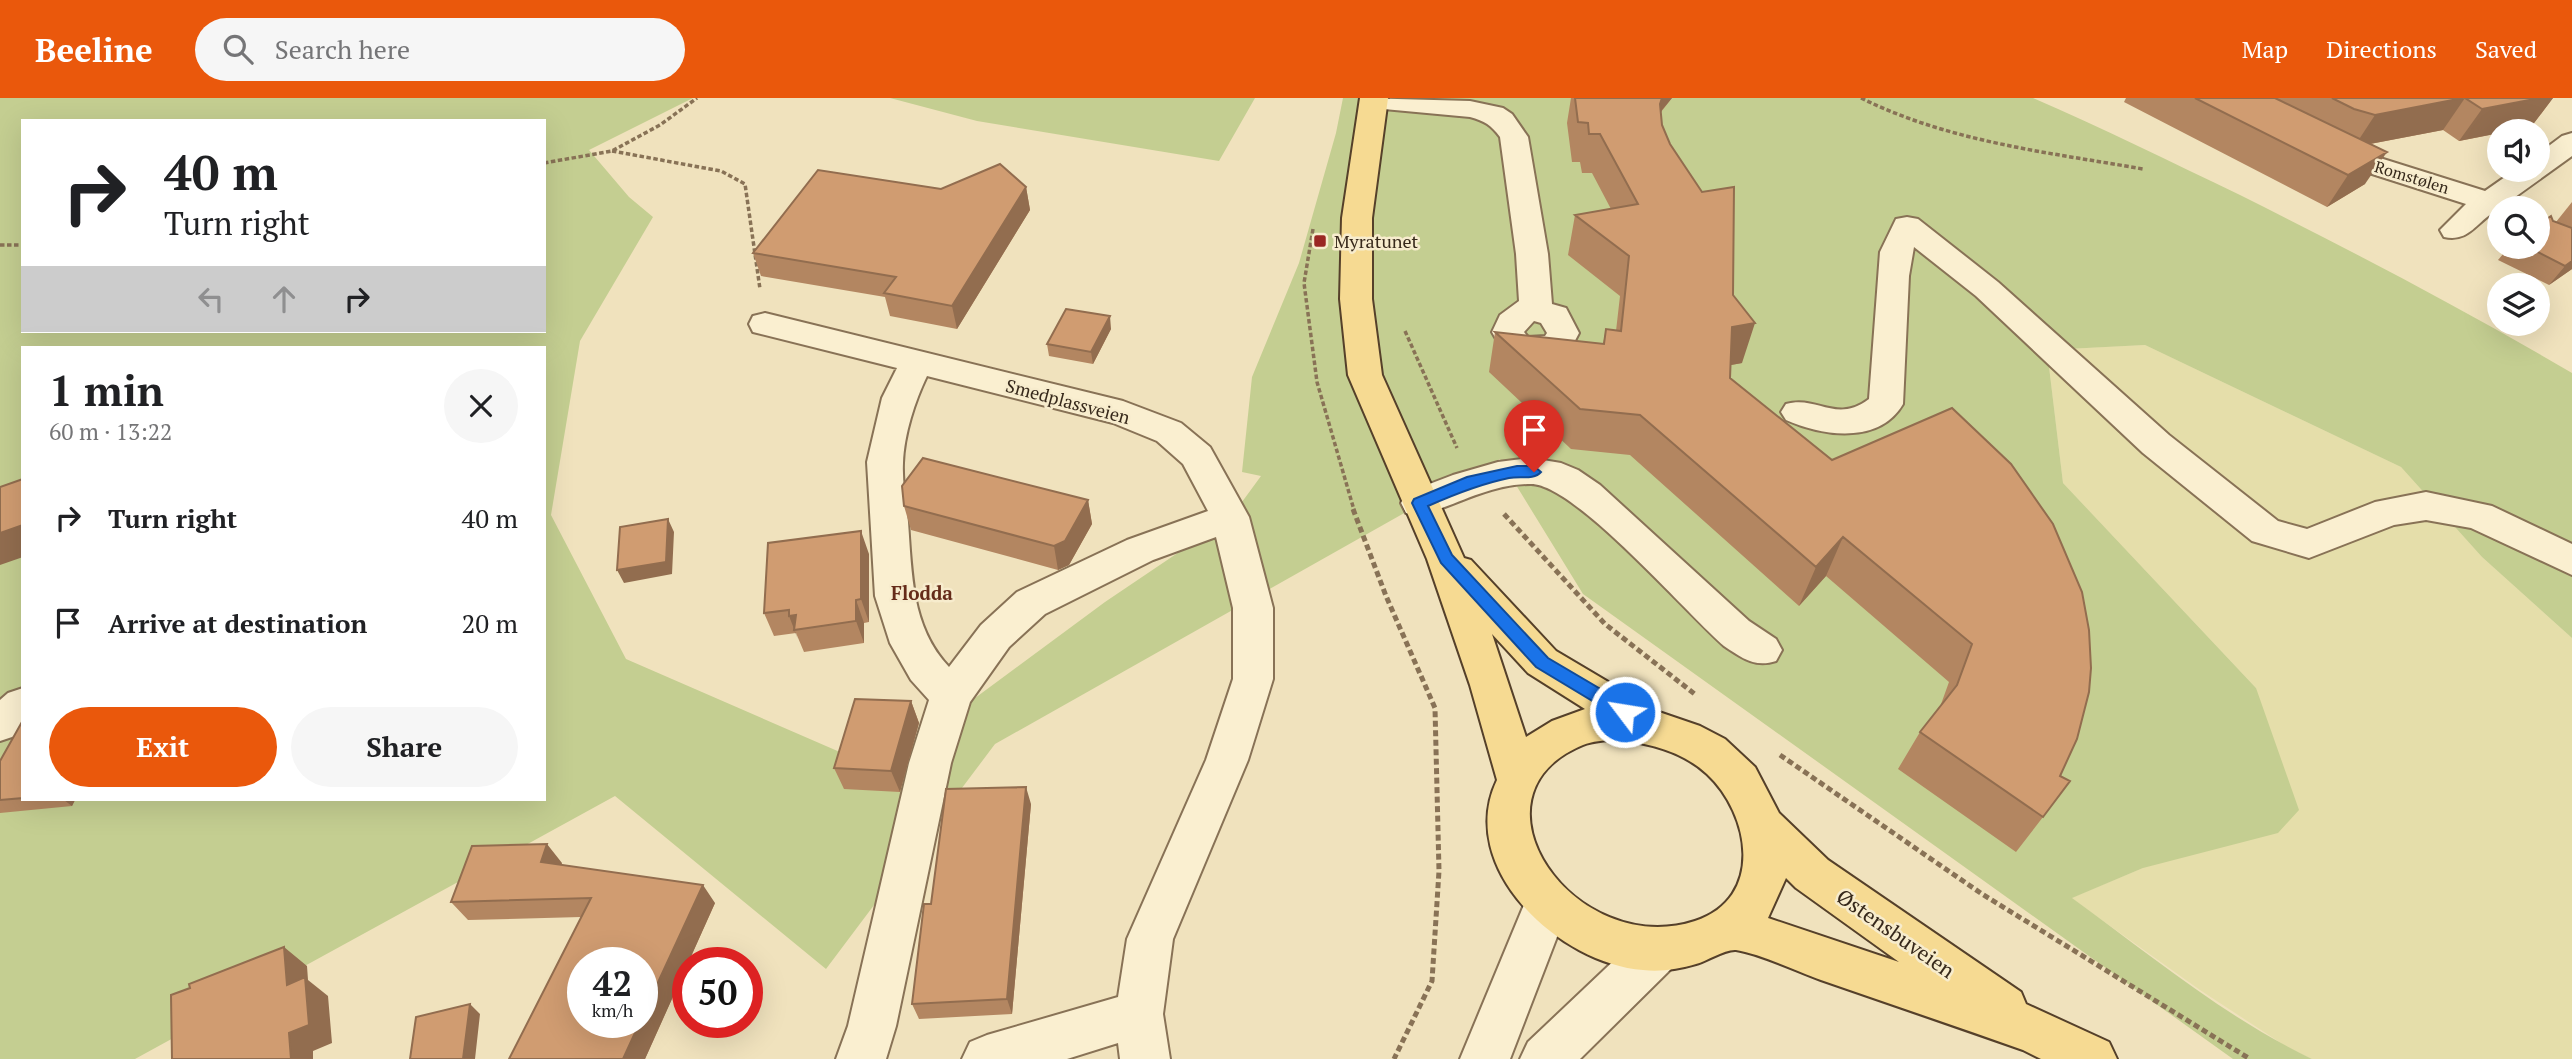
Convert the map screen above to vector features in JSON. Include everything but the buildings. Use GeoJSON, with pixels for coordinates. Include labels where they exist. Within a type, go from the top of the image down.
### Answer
{"type":"FeatureCollection","features":[{"type":"Feature","properties":{"kind":"main road"},"geometry":{"type":"LineString","coordinates":[[1374,99],[1357,218],[1356,299],[1365,375],[1419,503],[1446,559],[1490,685],[1517,777]]}},
{"type":"Feature","properties":{"kind":"main road"},"geometry":{"type":"LineString","coordinates":[[1446,559],[1542,662],[1646,725],[1685,738],[1721,761],[1749,792],[1765,827],[1768,864],[1756,900],[1730,928],[1697,944],[1658,949],[1617,944],[1579,928],[1546,903],[1523,873],[1510,840],[1509,807],[1517,777],[1534,755],[1556,738],[1574,731],[1614,722],[1646,725]]}},
{"type":"Feature","properties":{"kind":"main road","name":"Østensbuveien"},"geometry":{"type":"LineString","coordinates":[[1765,827],[1812,874],[2034,1030]]}},
{"type":"Feature","properties":{"kind":"main road","name":"Østensbuveien"},"geometry":{"type":"LineString","coordinates":[[1730,928],[2034,1030],[2092,1059]]}},
{"type":"Feature","properties":{"kind":"street"},"geometry":{"type":"LineString","coordinates":[[1374,99],[1470,109],[1493,106],[1514,137],[1532,254],[1536,309]]}},
{"type":"Feature","properties":{"kind":"street","name":"Romstølen"},"geometry":{"type":"LineString","coordinates":[[2300,138],[2323,149],[2487,202]]}},
{"type":"Feature","properties":{"kind":"street"},"geometry":{"type":"LineString","coordinates":[[2550,158],[2572,142]]}},
{"type":"Feature","properties":{"kind":"street"},"geometry":{"type":"LineString","coordinates":[[2506,196],[2521,182]]}},
{"type":"Feature","properties":{"kind":"street"},"geometry":{"type":"LineString","coordinates":[[2455,230],[2487,210]]}},
{"type":"Feature","properties":{"kind":"street"},"geometry":{"type":"LineString","coordinates":[[1798,412],[1814,420],[1843,424],[1873,416],[1886,404],[1892,276],[1896,252],[1907,226],[1987,289],[2156,444],[2265,531],[2309,544],[2388,512],[2426,506],[2479,516],[2572,561]]}},
{"type":"Feature","properties":{"kind":"street","name":"Smedplassveien"},"geometry":{"type":"LineString","coordinates":[[765,324],[1123,413],[1169,432],[1196,456],[1230,517],[1253,608],[1253,679],[1227,760],[1150,939],[1142,1036],[987,1059]]}},
{"type":"Feature","properties":{"kind":"street"},"geometry":{"type":"LineString","coordinates":[[916,362],[900,398],[885,461],[894,596],[904,632],[925,668],[951,696]]}},
{"type":"Feature","properties":{"kind":"street"},"geometry":{"type":"LineString","coordinates":[[1419,503],[1473,481],[1517,471],[1550,472],[1562,476],[1608,513],[1737,633],[1762,650]]}},
{"type":"Feature","properties":{"kind":"street"},"geometry":{"type":"LineString","coordinates":[[861,1059],[872,1026],[930,763],[951,696],[995,636],[1031,603],[1140,550],[1230,517]]}},
{"type":"Feature","properties":{"kind":"street"},"geometry":{"type":"LineString","coordinates":[[0,724],[21,707]]}},
{"type":"Feature","properties":{"kind":"street"},"geometry":{"type":"LineString","coordinates":[[1485,1059],[1546,903]]}},
{"type":"Feature","properties":{"kind":"street"},"geometry":{"type":"LineString","coordinates":[[1545,1059],[1658,949]]}},
{"type":"Feature","properties":{"kind":"path"},"geometry":{"type":"LineString","coordinates":[[546,163],[612,151],[660,125],[697,98]]}},
{"type":"Feature","properties":{"kind":"path"},"geometry":{"type":"LineString","coordinates":[[1861,98],[1875,106],[1965,140],[2143,169]]}},
{"type":"Feature","properties":{"kind":"path"},"geometry":{"type":"LineString","coordinates":[[612,151],[721,171],[745,184],[765,324]]}},
{"type":"Feature","properties":{"kind":"path"},"geometry":{"type":"LineString","coordinates":[[1315,218],[1304,283],[1317,382],[1346,490],[1386,596],[1435,708],[1439,871],[1432,981],[1395,1059]]}},
{"type":"Feature","properties":{"kind":"path"},"geometry":{"type":"LineString","coordinates":[[0,245],[21,245]]}},
{"type":"Feature","properties":{"kind":"shaded area"},"geometry":{"type":"Polygon","coordinates":[[[2145,345],[2401,467],[2482,557],[2572,638],[2572,1059],[2312,1059],[2287,1047],[2200,990],[2071,898],[2143,868],[2256,688],[2063,483],[2047,350],[2145,345]]]}},
{"type":"Feature","properties":{"kind":"green space"},"geometry":{"type":"Polygon","coordinates":[[[0,98],[693,98],[589,150],[629,197],[653,217],[580,341],[551,515],[626,659],[879,769],[1105,602],[1231,517],[1261,476],[1242,472],[1252,377],[1299,263],[1336,133],[1343,98],[2033,98],[2324,237],[2487,325],[2487,336],[2507,336],[2572,373],[2572,638],[2482,557],[2401,467],[2145,345],[2047,350],[2063,483],[2256,688],[2299,810],[2278,833],[2143,868],[2072,898],[2219,1005],[2280,1043],[2312,1059],[2233,1059],[1583,594],[1500,459],[995,744],[826,969],[615,796],[135,1059],[0,1059],[0,98]]]}},
{"type":"Feature","properties":{"kind":"green space"},"geometry":{"type":"Polygon","coordinates":[[[890,98],[1255,98],[1219,161],[977,121],[890,98]]]}},
{"type":"Feature","properties":{"kind":"place","name":"Myratunet"},"geometry":{"type":"Point","coordinates":[1320,241]}},
{"type":"Feature","properties":{"kind":"district","name":"Flodda"},"geometry":{"type":"Point","coordinates":[922,592]}},
{"type":"Feature","properties":{"kind":"route"},"geometry":{"type":"LineString","coordinates":[[1534,472],[1517,471],[1473,481],[1419,503],[1446,559],[1542,662],[1625,712]]}}]}
